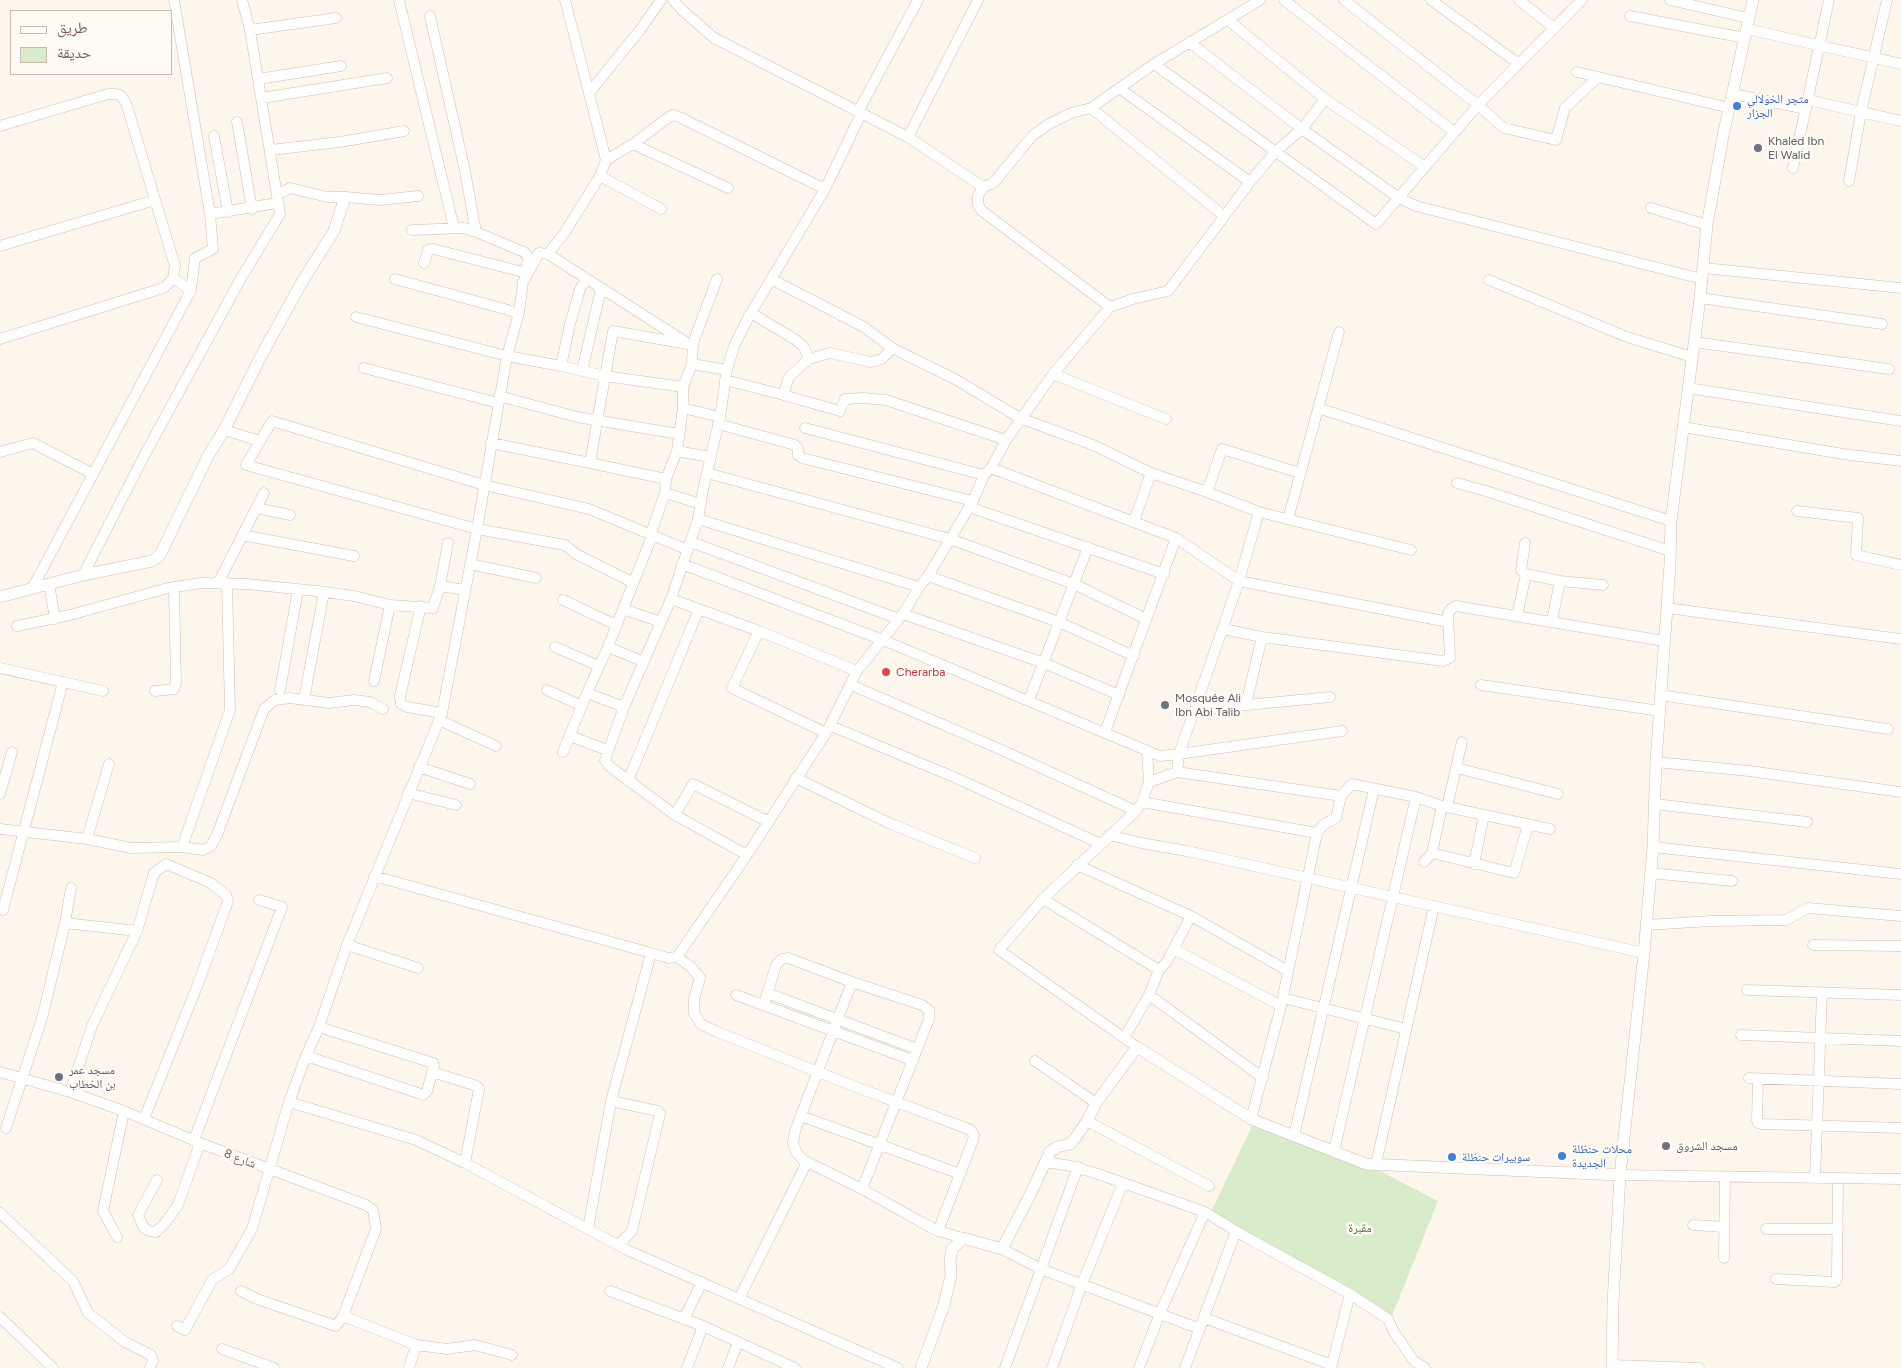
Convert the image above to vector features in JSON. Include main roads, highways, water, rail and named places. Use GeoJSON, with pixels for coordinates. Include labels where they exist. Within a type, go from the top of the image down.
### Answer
{"type":"FeatureCollection","features":[{"type":"Feature","properties":{"kind":"place","name":"متجر الخولالي الجزار"},"geometry":{"type":"Point","coordinates":[1737,106]}},
{"type":"Feature","properties":{"kind":"place","name":"Khaled Ibn El Walid"},"geometry":{"type":"Point","coordinates":[1758,148]}},
{"type":"Feature","properties":{"kind":"place","name":"Cherarba"},"geometry":{"type":"Point","coordinates":[886,672]}},
{"type":"Feature","properties":{"kind":"place","name":"Mosquée Ali Ibn Abi Talib"},"geometry":{"type":"Point","coordinates":[1165,705]}},
{"type":"Feature","properties":{"kind":"place","name":"مسجد عمر بن الخطاب"},"geometry":{"type":"Point","coordinates":[59,1077]}},
{"type":"Feature","properties":{"kind":"place","name":"مسجد الشروق"},"geometry":{"type":"Point","coordinates":[1666,1146]}},
{"type":"Feature","properties":{"kind":"place","name":"محلات حنظلة الجديدة"},"geometry":{"type":"Point","coordinates":[1562,1156]}},
{"type":"Feature","properties":{"kind":"place","name":"سوبيرات حنظلة"},"geometry":{"type":"Point","coordinates":[1452,1157]}},
{"type":"Feature","properties":{"kind":"park label","name":"مقبرة"},"geometry":{"type":"Point","coordinates":[1360,1228]}}]}
